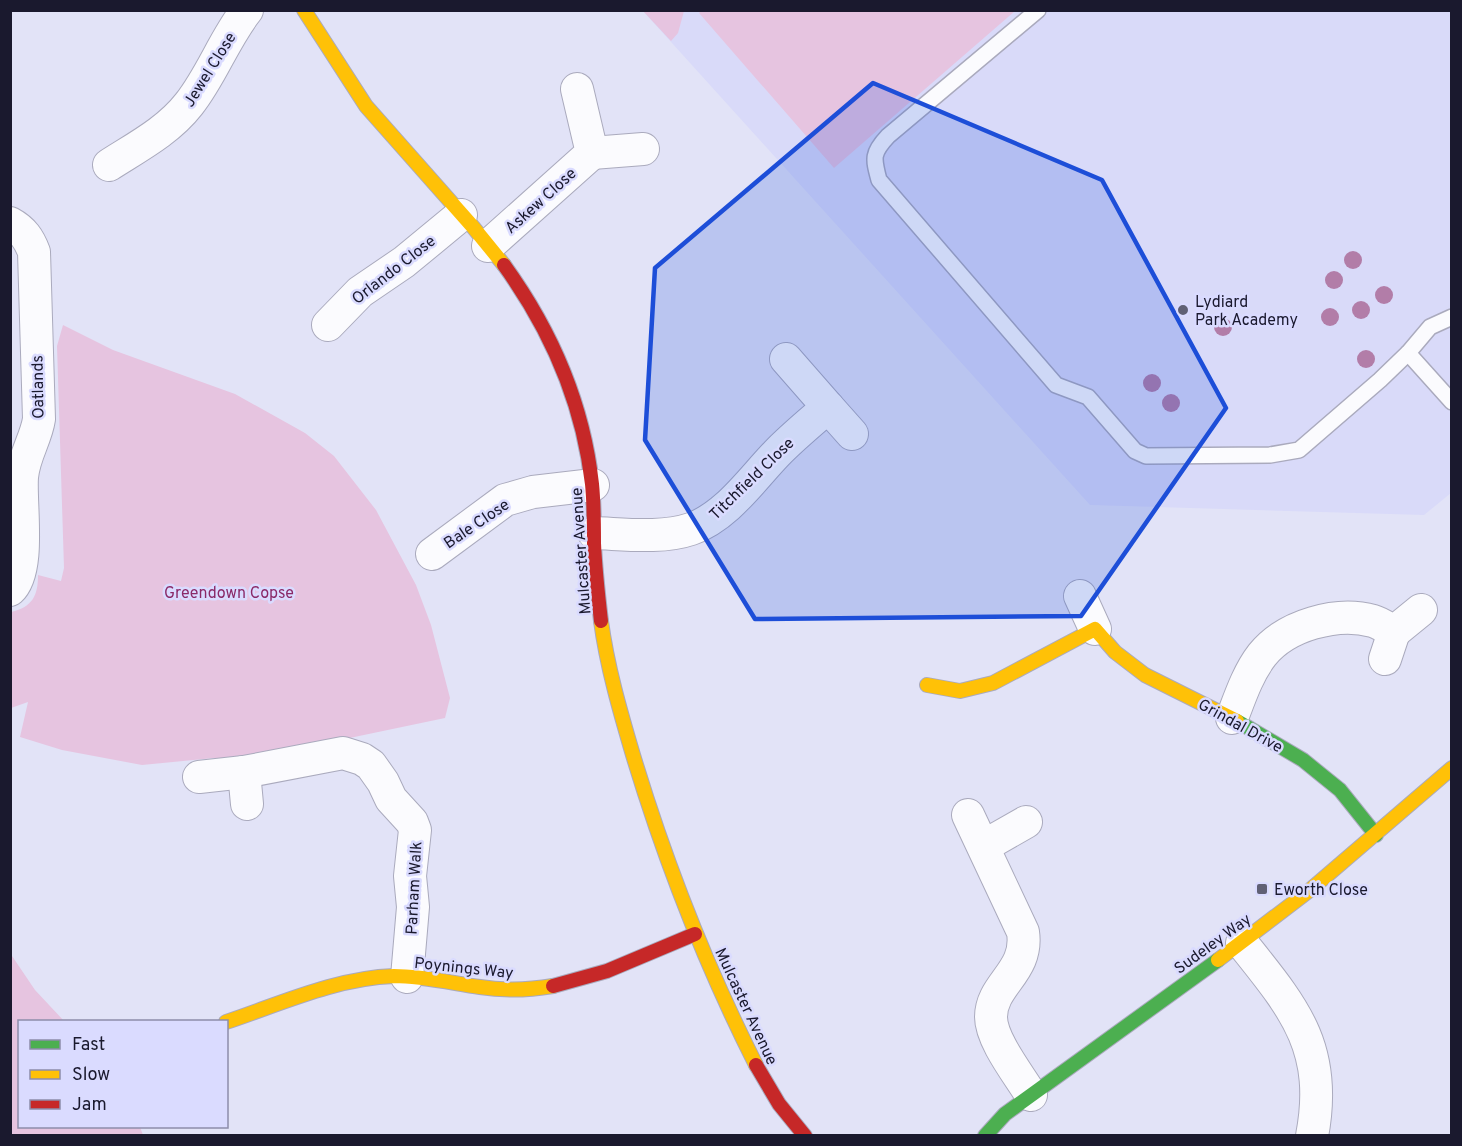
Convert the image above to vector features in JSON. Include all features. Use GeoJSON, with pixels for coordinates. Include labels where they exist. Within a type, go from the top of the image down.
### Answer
{"type":"FeatureCollection","features":[{"type":"Feature","properties":{"kind":"street","name":"Jewel Close"},"geometry":{"type":"LineString","coordinates":[[109,165],[166,127],[189,105],[247,10]]}},
{"type":"Feature","properties":{"kind":"street","name":"Mulcaster Avenue"},"geometry":{"type":"LineString","coordinates":[[304,10],[366,106],[488,246],[518,286],[550,338],[578,415],[593,485],[596,575],[603,632],[610,670],[641,782],[695,934],[758,1070],[786,1114],[805,1136]]}},
{"type":"Feature","properties":{"kind":"street"},"geometry":{"type":"LineString","coordinates":[[577,89],[592,153],[643,149]]}},
{"type":"Feature","properties":{"kind":"street","name":"Askew Close"},"geometry":{"type":"LineString","coordinates":[[488,246],[592,153]]}},
{"type":"Feature","properties":{"kind":"street","name":"Orlando Close"},"geometry":{"type":"LineString","coordinates":[[328,325],[360,292],[404,262],[461,215]]}},
{"type":"Feature","properties":{"kind":"street","name":"Oatlands"},"geometry":{"type":"LineString","coordinates":[[10,223],[19,227],[34,252],[39,419],[38,431],[27,452],[22,477],[23,564],[16,585],[10,590]]}},
{"type":"Feature","properties":{"kind":"street"},"geometry":{"type":"LineString","coordinates":[[786,359],[852,434]]}},
{"type":"Feature","properties":{"kind":"street","name":"Titchfield Close"},"geometry":{"type":"LineString","coordinates":[[594,533],[657,534],[689,530],[700,525],[734,498],[780,450],[828,407]]}},
{"type":"Feature","properties":{"kind":"street","name":"Bale Close"},"geometry":{"type":"LineString","coordinates":[[432,554],[505,500],[542,491],[593,485]]}},
{"type":"Feature","properties":{"kind":"street","name":"Grindal Drive"},"geometry":{"type":"LineString","coordinates":[[1080,596],[1095,629],[1114,652],[1145,675],[1232,718],[1303,760],[1340,790],[1376,835]]}},
{"type":"Feature","properties":{"kind":"street"},"geometry":{"type":"LineString","coordinates":[[1232,718],[1242,691],[1263,655],[1284,637],[1319,622],[1341,618],[1375,621],[1389,645],[1421,610]]}},
{"type":"Feature","properties":{"kind":"street"},"geometry":{"type":"LineString","coordinates":[[927,685],[960,692],[993,683],[1095,629]]}},
{"type":"Feature","properties":{"kind":"street","name":"Parham Walk"},"geometry":{"type":"LineString","coordinates":[[199,777],[244,772],[343,753],[362,759],[371,765],[391,799],[412,822],[415,830],[410,876],[413,907],[407,977]]}},
{"type":"Feature","properties":{"kind":"street","name":"Sudeley Way"},"geometry":{"type":"LineString","coordinates":[[985,1136],[1005,1114],[1242,943],[1310,890],[1452,768]]}},
{"type":"Feature","properties":{"kind":"street"},"geometry":{"type":"LineString","coordinates":[[244,772],[247,804]]}},
{"type":"Feature","properties":{"kind":"street"},"geometry":{"type":"LineString","coordinates":[[968,815],[1020,922],[1025,944],[1023,956],[998,995],[991,1017],[993,1030],[1031,1095]]}},
{"type":"Feature","properties":{"kind":"street"},"geometry":{"type":"LineString","coordinates":[[984,846],[1026,822]]}},
{"type":"Feature","properties":{"kind":"street","name":"Poynings Way"},"geometry":{"type":"LineString","coordinates":[[228,1021],[344,984],[381,977],[407,977],[514,990],[554,987],[604,973],[695,934]]}},
{"type":"Feature","properties":{"kind":"street"},"geometry":{"type":"LineString","coordinates":[[1242,943],[1283,995],[1298,1018],[1307,1039],[1315,1069],[1317,1095],[1312,1136]]}},
{"type":"Feature","properties":{"kind":"lane"},"geometry":{"type":"LineString","coordinates":[[1038,10],[888,136],[877,148],[874,164],[879,180],[1056,385],[1088,397],[1135,451],[1146,456],[1270,455],[1299,450],[1408,353],[1430,327],[1452,317]]}},
{"type":"Feature","properties":{"kind":"lane"},"geometry":{"type":"LineString","coordinates":[[1408,353],[1452,402]]}},
{"type":"Feature","properties":{"kind":"highlighted area"},"geometry":{"type":"Polygon","coordinates":[[[873,83],[1102,180],[1226,408],[1081,616],[755,619],[645,440],[655,268],[873,83]]]}},
{"type":"Feature","properties":{"kind":"shaded area","name":"Lydiard Park Academy"},"geometry":{"type":"Polygon","coordinates":[[[643,11],[1451,11],[1451,493],[1424,515],[1090,505],[643,11]]]}},
{"type":"Feature","properties":{"kind":"green space"},"geometry":{"type":"Polygon","coordinates":[[[702,10],[1015,11],[834,168],[699,13],[702,10]]]}},
{"type":"Feature","properties":{"kind":"green space"},"geometry":{"type":"Polygon","coordinates":[[[643,11],[684,11],[678,33],[671,41],[643,11]]]}},
{"type":"Feature","properties":{"kind":"green space","name":"Greendown Copse"},"geometry":{"type":"Polygon","coordinates":[[[63,325],[113,350],[235,394],[305,433],[334,456],[376,510],[416,585],[431,625],[450,698],[445,718],[340,740],[253,763],[214,758],[142,765],[62,750],[20,737],[28,702],[11,708],[11,612],[24,607],[33,599],[37,589],[38,575],[61,581],[64,568],[57,346],[63,325]]]}},
{"type":"Feature","properties":{"kind":"green space"},"geometry":{"type":"Polygon","coordinates":[[[10,953],[35,990],[63,1020],[18,1020],[18,1128],[140,1128],[143,1135],[11,1135],[10,953]]]}},
{"type":"Feature","properties":{"kind":"traffic: fast"},"geometry":{"type":"LineString","coordinates":[[1237,721],[1303,760],[1340,790],[1376,835]]}},
{"type":"Feature","properties":{"kind":"traffic: fast"},"geometry":{"type":"LineString","coordinates":[[985,1136],[1005,1114],[1218,960]]}},
{"type":"Feature","properties":{"kind":"traffic: slow"},"geometry":{"type":"LineString","coordinates":[[304,10],[366,106],[504,265]]}},
{"type":"Feature","properties":{"kind":"traffic: slow"},"geometry":{"type":"LineString","coordinates":[[601,621],[619,705],[659,834],[720,990],[756,1065]]}},
{"type":"Feature","properties":{"kind":"traffic: slow"},"geometry":{"type":"LineString","coordinates":[[927,685],[960,691],[993,683],[1095,629],[1115,652],[1145,675],[1237,721]]}},
{"type":"Feature","properties":{"kind":"traffic: slow"},"geometry":{"type":"LineString","coordinates":[[1218,960],[1310,890],[1452,768]]}},
{"type":"Feature","properties":{"kind":"traffic: slow"},"geometry":{"type":"LineString","coordinates":[[228,1021],[308,993],[351,981],[372,978],[416,977],[499,989],[553,986]]}},
{"type":"Feature","properties":{"kind":"traffic: jam"},"geometry":{"type":"LineString","coordinates":[[504,265],[536,315],[550,342],[573,397],[581,425],[592,484],[595,562],[601,621]]}},
{"type":"Feature","properties":{"kind":"traffic: jam"},"geometry":{"type":"LineString","coordinates":[[553,986],[607,971],[695,934]]}},
{"type":"Feature","properties":{"kind":"traffic: jam"},"geometry":{"type":"LineString","coordinates":[[756,1065],[779,1104],[805,1136]]}},
{"type":"Feature","properties":{"kind":"place","name":"Lydiard Park Academy"},"geometry":{"type":"Point","coordinates":[1183,310]}},
{"type":"Feature","properties":{"kind":"place","name":"Eworth Close"},"geometry":{"type":"Point","coordinates":[1262,889]}}]}
